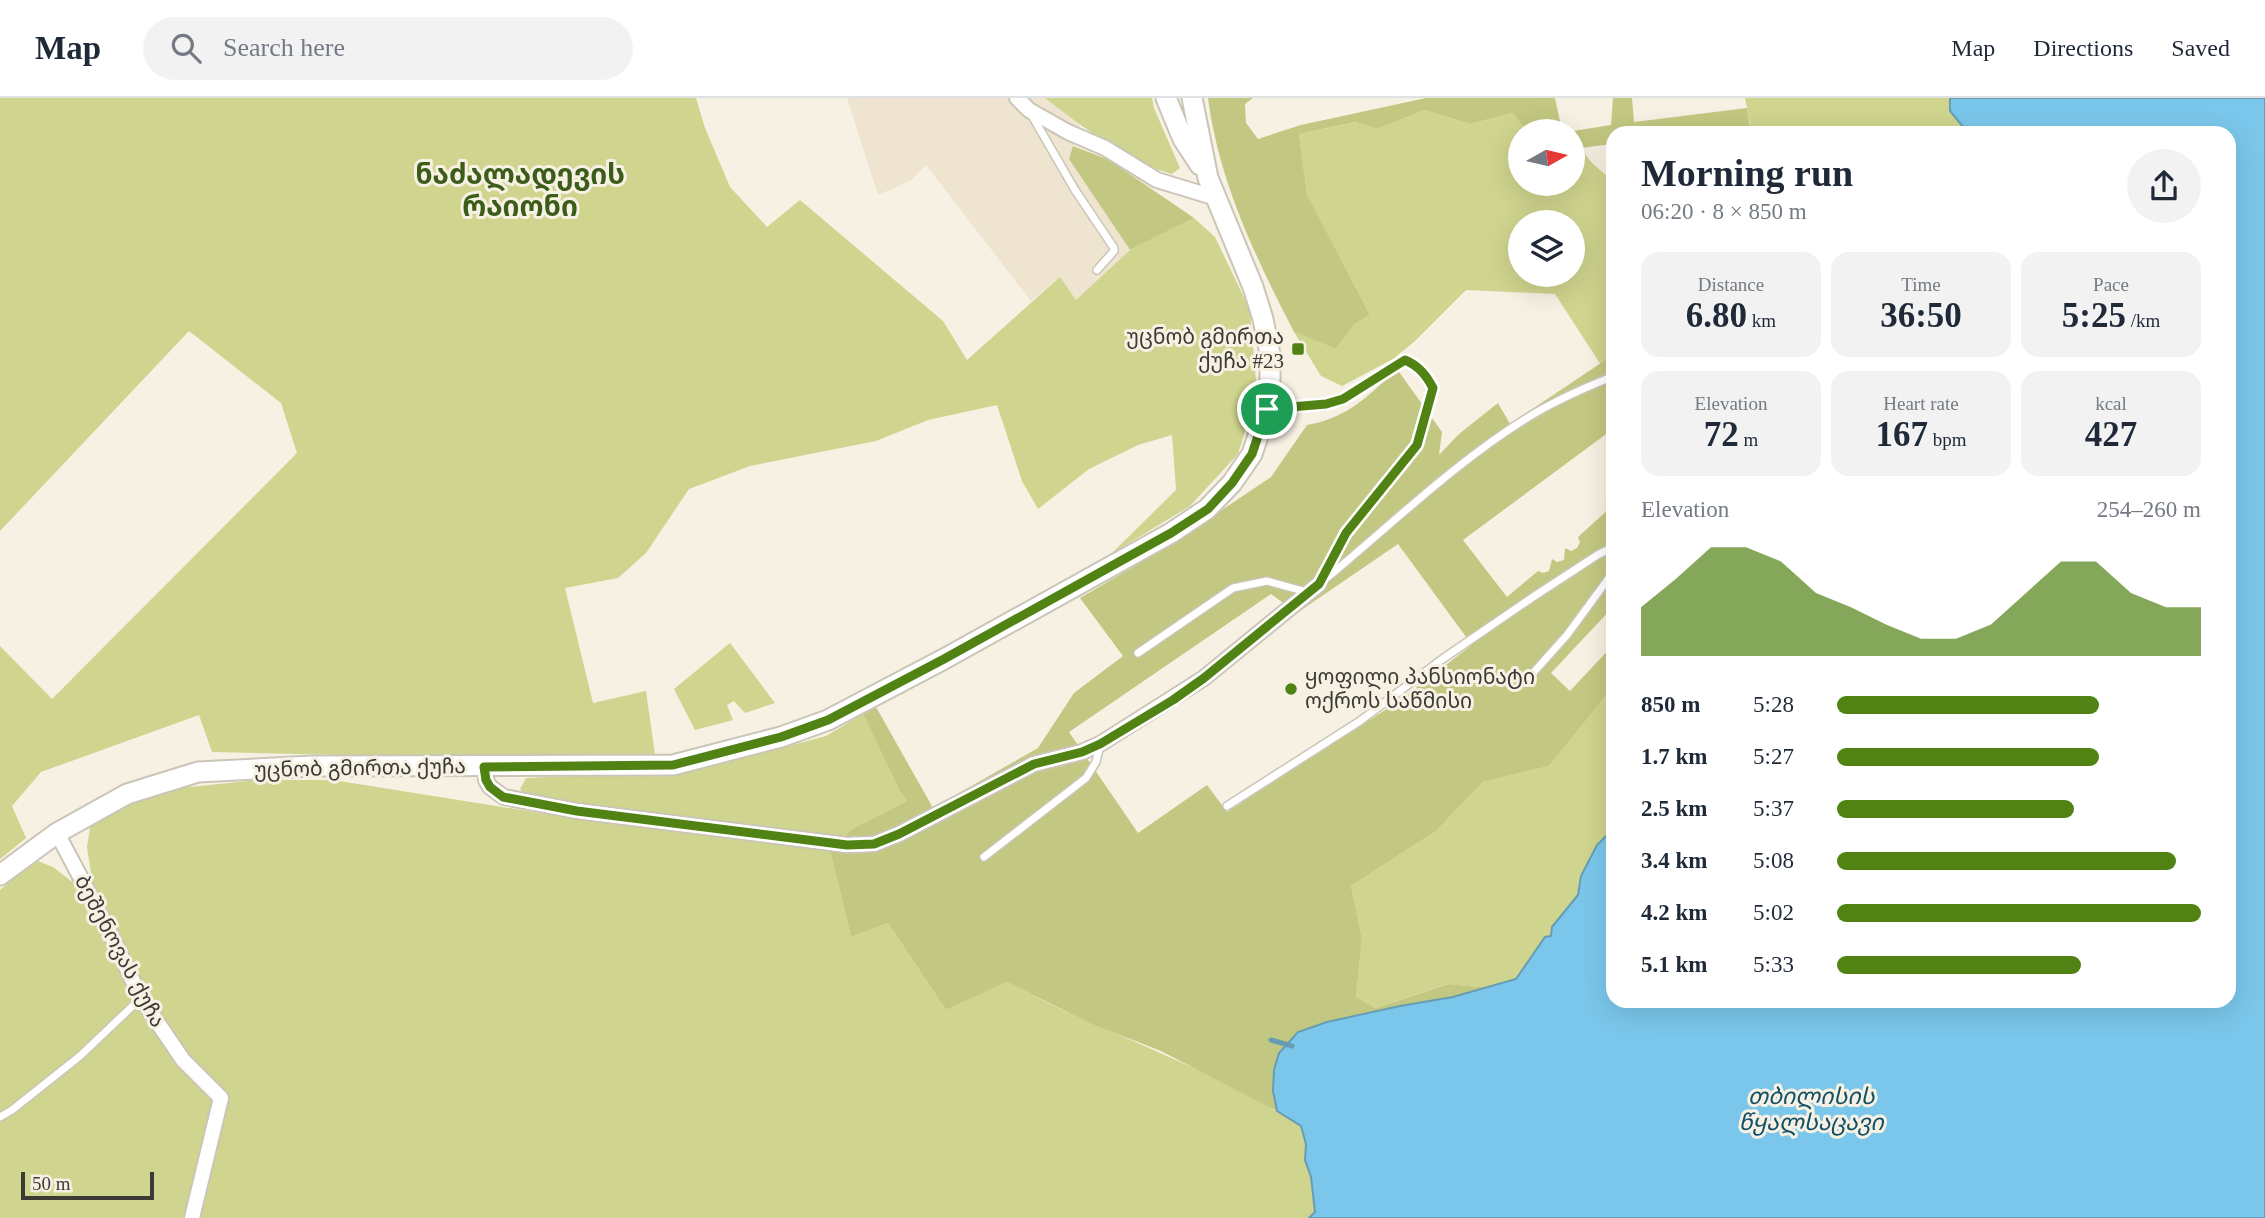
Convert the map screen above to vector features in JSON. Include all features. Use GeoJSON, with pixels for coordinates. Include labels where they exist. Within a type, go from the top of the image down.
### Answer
{"type":"FeatureCollection","features":[{"type":"Feature","properties":{"kind":"main road","name":"უცნობ გმირთა ქუჩა"},"geometry":{"type":"LineString","coordinates":[[1166,98],[1183,139],[1208,178]]}},
{"type":"Feature","properties":{"kind":"main road","name":"უცნობ გმირთა ქუჩა"},"geometry":{"type":"LineString","coordinates":[[0,875],[57,832],[127,794],[198,772],[312,766],[673,765],[781,737],[828,720],[956,652],[1171,533],[1208,509],[1232,483],[1252,454],[1267,409],[1270,354],[1253,287],[1208,178],[1192,98]]}},
{"type":"Feature","properties":{"kind":"street"},"geometry":{"type":"LineString","coordinates":[[1017,98],[1029,110],[1068,132],[1105,148],[1157,180],[1216,198]]}},
{"type":"Feature","properties":{"kind":"street"},"geometry":{"type":"LineString","coordinates":[[484,767],[490,787],[503,797],[577,811],[847,845],[874,844],[899,834],[1034,764],[1082,752],[1100,744],[1204,678],[1314,588]]}},
{"type":"Feature","properties":{"kind":"street","name":"ბეშენოვას ქუჩა"},"geometry":{"type":"LineString","coordinates":[[57,832],[141,998],[183,1060],[221,1098],[192,1218]]}},
{"type":"Feature","properties":{"kind":"lane"},"geometry":{"type":"LineString","coordinates":[[1029,110],[1075,190],[1114,248],[1097,270]]}},
{"type":"Feature","properties":{"kind":"lane"},"geometry":{"type":"LineString","coordinates":[[1267,409],[1326,404],[1343,399],[1405,360],[1427,376],[1433,388],[1417,445],[1346,533],[1314,588]]}},
{"type":"Feature","properties":{"kind":"lane"},"geometry":{"type":"LineString","coordinates":[[1138,653],[1233,588],[1267,581],[1314,588],[1450,473],[1527,418],[1606,379]]}},
{"type":"Feature","properties":{"kind":"lane"},"geometry":{"type":"LineString","coordinates":[[1227,806],[1360,721],[1441,660],[1606,550]]}},
{"type":"Feature","properties":{"kind":"lane"},"geometry":{"type":"LineString","coordinates":[[1533,673],[1567,635],[1606,582]]}},
{"type":"Feature","properties":{"kind":"lane"},"geometry":{"type":"LineString","coordinates":[[984,857],[1086,778],[1096,762],[1100,744]]}},
{"type":"Feature","properties":{"kind":"lane"},"geometry":{"type":"LineString","coordinates":[[0,1117],[12,1111],[80,1056],[141,998]]}},
{"type":"Feature","properties":{"kind":"shaded area"},"geometry":{"type":"Polygon","coordinates":[[[847,98],[1045,98],[1080,125],[1069,159],[1130,250],[1076,301],[1060,277],[1031,301],[926,165],[910,181],[878,195],[847,98]]]}},
{"type":"Feature","properties":{"kind":"green space"},"geometry":{"type":"Polygon","coordinates":[[[0,98],[696,98],[705,128],[730,187],[767,227],[800,200],[943,321],[967,360],[1060,277],[1076,300],[1130,250],[1194,218],[1215,237],[1250,310],[1257,393],[1238,454],[1190,506],[1111,554],[1176,490],[1172,435],[1138,445],[1089,469],[1038,509],[1022,481],[997,405],[928,420],[876,441],[750,466],[689,489],[646,553],[618,578],[565,588],[593,703],[646,691],[656,762],[212,752],[199,715],[41,772],[12,806],[26,838],[0,859],[0,646],[52,699],[297,453],[281,403],[189,331],[0,531],[0,98]]]}},
{"type":"Feature","properties":{"kind":"green space"},"geometry":{"type":"Polygon","coordinates":[[[1045,98],[1152,98],[1180,168],[1172,174],[1140,162],[1089,131],[1045,98]]]}},
{"type":"Feature","properties":{"kind":"green space"},"geometry":{"type":"Polygon","coordinates":[[[1208,98],[1253,98],[1245,104],[1246,123],[1258,139],[1301,125],[1426,98],[1555,98],[1559,119],[1517,119],[1513,113],[1470,124],[1425,110],[1377,129],[1356,122],[1299,134],[1307,194],[1370,315],[1355,324],[1336,349],[1294,332],[1241,219],[1213,129],[1208,98]]]}},
{"type":"Feature","properties":{"kind":"green space"},"geometry":{"type":"Polygon","coordinates":[[[1613,98],[1632,98],[1634,122],[1747,108],[1750,126],[1606,126],[1606,145],[1586,147],[1586,129],[1611,125],[1613,98]]]}},
{"type":"Feature","properties":{"kind":"green space"},"geometry":{"type":"Polygon","coordinates":[[[1745,98],[1950,98],[1950,111],[1962,126],[1751,126],[1745,98]]]}},
{"type":"Feature","properties":{"kind":"green space"},"geometry":{"type":"Polygon","coordinates":[[[1425,110],[1470,124],[1513,113],[1517,119],[1508,119],[1508,196],[1586,196],[1586,156],[1606,175],[1606,361],[1601,365],[1555,294],[1466,290],[1393,359],[1342,386],[1321,376],[1294,332],[1336,349],[1355,324],[1370,315],[1307,194],[1299,134],[1357,122],[1377,129],[1425,110]]]}},
{"type":"Feature","properties":{"kind":"green space"},"geometry":{"type":"Polygon","coordinates":[[[1073,146],[1109,160],[1194,218],[1130,250],[1069,159],[1073,146]]]}},
{"type":"Feature","properties":{"kind":"green space"},"geometry":{"type":"Polygon","coordinates":[[[1606,360],[1606,434],[1463,540],[1507,597],[1538,571],[1549,571],[1552,559],[1557,562],[1564,560],[1565,548],[1571,551],[1577,548],[1580,542],[1578,537],[1606,512],[1606,614],[1551,673],[1570,691],[1606,652],[1606,696],[1549,766],[1483,782],[1436,831],[1351,886],[1362,938],[1356,997],[1376,1008],[1448,984],[1490,988],[1280,1094],[1277,1111],[1161,1051],[1092,1024],[1007,982],[946,1010],[888,923],[851,937],[830,850],[852,829],[907,801],[899,790],[863,714],[876,707],[933,808],[1038,748],[1074,693],[1123,656],[1080,598],[1164,549],[1271,477],[1307,425],[1346,411],[1367,397],[1397,369],[1442,432],[1439,455],[1459,434],[1498,403],[1510,424],[1606,360]],[[1398,544],[1297,613],[1271,594],[1069,732],[1138,833],[1207,785],[1227,812],[1396,703],[1472,645],[1398,544]]]}},
{"type":"Feature","properties":{"kind":"green space"},"geometry":{"type":"Polygon","coordinates":[[[730,643],[775,703],[745,713],[734,701],[727,705],[733,720],[695,730],[674,689],[730,643]]]}},
{"type":"Feature","properties":{"kind":"green space"},"geometry":{"type":"Polygon","coordinates":[[[1606,696],[1606,836],[1597,845],[1581,876],[1578,895],[1552,927],[1551,936],[1535,950],[1516,979],[1490,988],[1447,984],[1376,1008],[1356,997],[1362,938],[1351,886],[1436,831],[1483,782],[1549,766],[1606,696]]]}},
{"type":"Feature","properties":{"kind":"green space"},"geometry":{"type":"Polygon","coordinates":[[[863,714],[899,790],[907,801],[852,829],[840,840],[527,797],[520,789],[526,778],[694,771],[826,736],[863,714]]]}},
{"type":"Feature","properties":{"kind":"green space"},"geometry":{"type":"Polygon","coordinates":[[[258,780],[333,780],[572,818],[830,850],[851,937],[888,923],[946,1010],[1007,982],[1226,1083],[1301,1126],[1315,1213],[1309,1218],[0,1218],[0,890],[35,860],[53,867],[71,881],[91,873],[87,847],[91,821],[139,800],[179,788],[258,780]]]}},
{"type":"Feature","properties":{"kind":"water","name":"თბილისის წყალსაცავი"},"geometry":{"type":"Polygon","coordinates":[[[1950,98],[2265,98],[2265,1218],[1309,1218],[1315,1212],[1301,1126],[1277,1111],[1273,1091],[1274,1070],[1279,1053],[1298,1032],[1327,1022],[1453,997],[1516,979],[1545,937],[1551,936],[1552,927],[1578,895],[1581,876],[1597,845],[1606,836],[1606,1008],[2236,1008],[2236,126],[1962,126],[1950,111],[1950,98]]]}},
{"type":"Feature","properties":{"kind":"waterway"},"geometry":{"type":"LineString","coordinates":[[1271,1040],[1292,1046]]}},
{"type":"Feature","properties":{"kind":"place","name":"უცნობ გმირთა ქუჩა #23"},"geometry":{"type":"Point","coordinates":[1298,349]}},
{"type":"Feature","properties":{"kind":"place","name":"ყოფილი პანსიონატი ოქროს საწმისი"},"geometry":{"type":"Point","coordinates":[1291,689]}},
{"type":"Feature","properties":{"kind":"district","name":"ნაძალადევის რაიონი"},"geometry":{"type":"Point","coordinates":[520,190]}},
{"type":"Feature","properties":{"kind":"route"},"geometry":{"type":"LineString","coordinates":[[1405,360],[1427,376],[1433,388],[1417,445],[1346,533],[1319,584],[1204,678],[1100,744],[1082,752],[1034,764],[899,834],[874,844],[847,845],[577,811],[503,797],[490,787],[486,780],[484,767],[673,765],[781,737],[828,720],[1171,533],[1208,509],[1232,483],[1252,454],[1267,409],[1326,404],[1343,399],[1405,360]]}}]}
